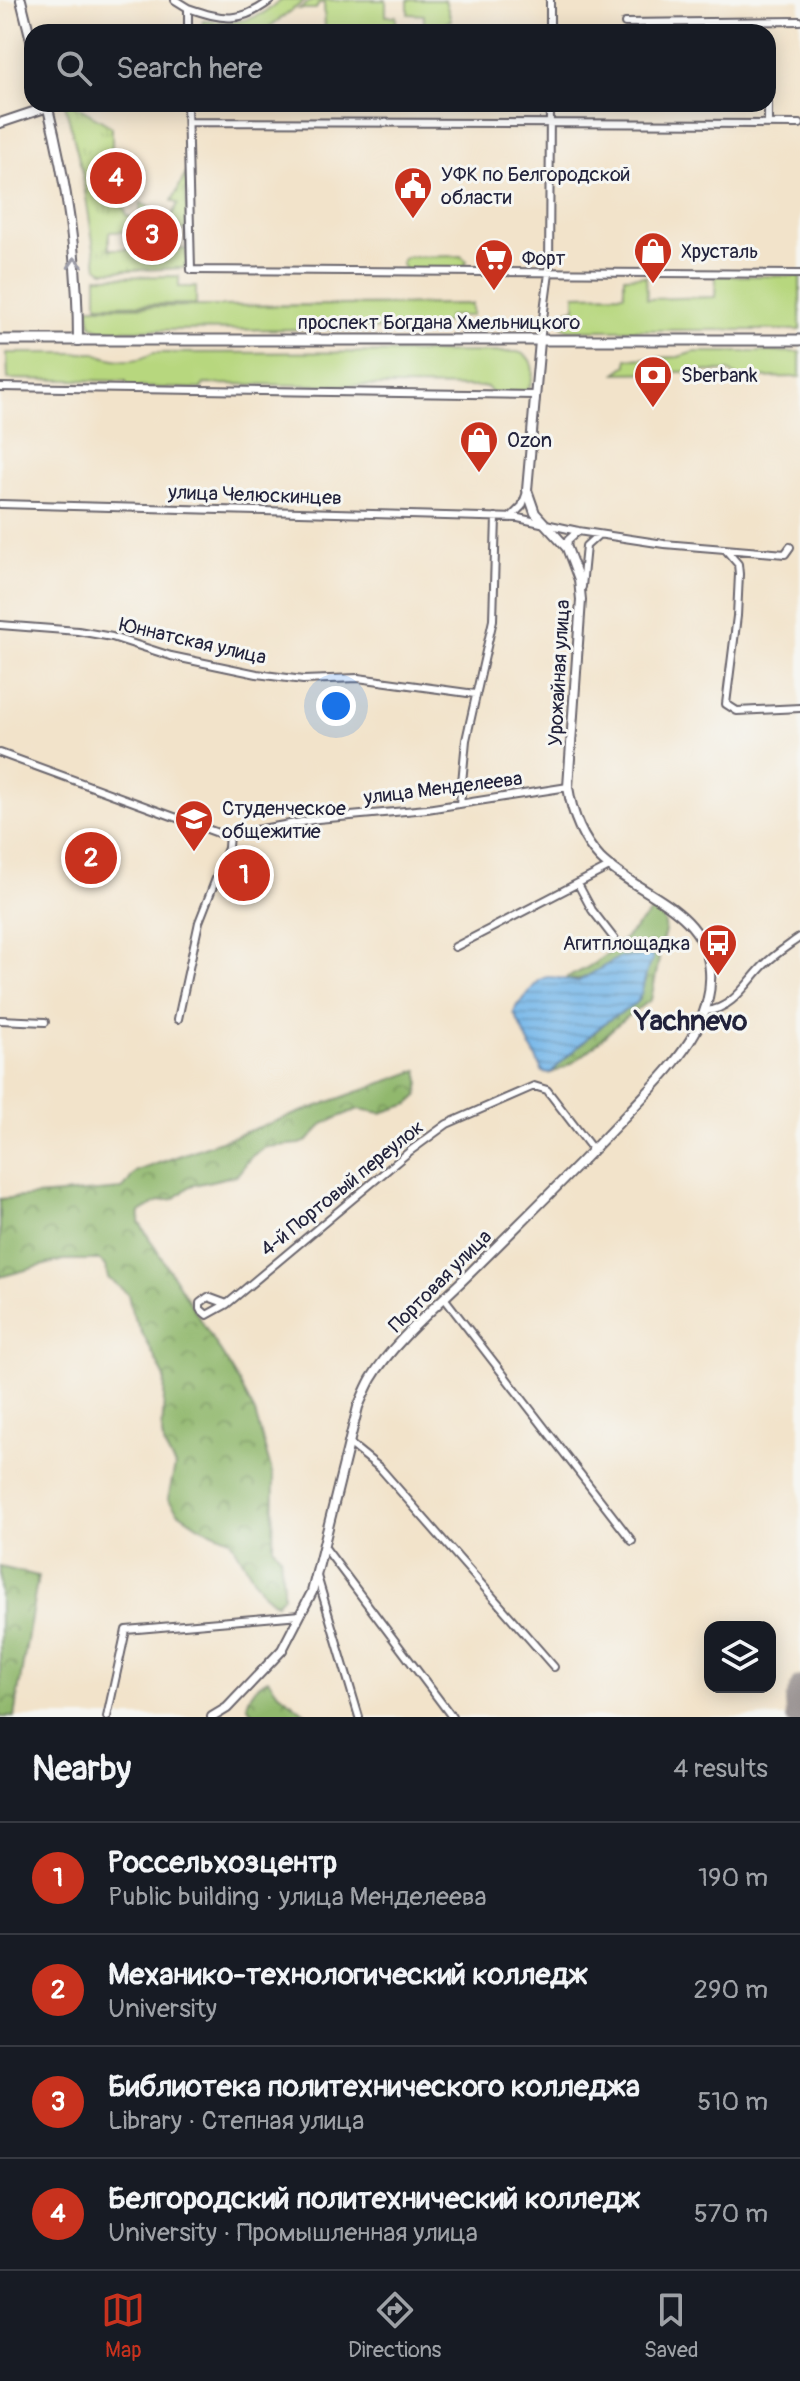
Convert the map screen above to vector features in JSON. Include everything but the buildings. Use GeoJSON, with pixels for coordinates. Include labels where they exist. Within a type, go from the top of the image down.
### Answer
{"type":"FeatureCollection","features":[{"type":"Feature","properties":{"kind":"main road","name":"проспект Богдана Хмельницкого"},"geometry":{"type":"LineString","coordinates":[[0,337],[78,341],[800,340]]}},
{"type":"Feature","properties":{"kind":"street"},"geometry":{"type":"LineString","coordinates":[[21,0],[27,24]]}},
{"type":"Feature","properties":{"kind":"street"},"geometry":{"type":"LineString","coordinates":[[175,0],[213,17],[233,19],[255,12],[271,0]]}},
{"type":"Feature","properties":{"kind":"street"},"geometry":{"type":"LineString","coordinates":[[550,0],[550,24]]}},
{"type":"Feature","properties":{"kind":"street"},"geometry":{"type":"LineString","coordinates":[[188,8],[188,24]]}},
{"type":"Feature","properties":{"kind":"street"},"geometry":{"type":"LineString","coordinates":[[625,23],[800,21]]}},
{"type":"Feature","properties":{"kind":"street"},"geometry":{"type":"LineString","coordinates":[[0,123],[31,112]]}},
{"type":"Feature","properties":{"kind":"street"},"geometry":{"type":"LineString","coordinates":[[49,112],[71,215],[78,341]]}},
{"type":"Feature","properties":{"kind":"street"},"geometry":{"type":"LineString","coordinates":[[187,112],[191,270],[800,274]]}},
{"type":"Feature","properties":{"kind":"street"},"geometry":{"type":"LineString","coordinates":[[540,341],[549,273],[550,112]]}},
{"type":"Feature","properties":{"kind":"street"},"geometry":{"type":"LineString","coordinates":[[768,112],[768,124]]}},
{"type":"Feature","properties":{"kind":"street"},"geometry":{"type":"LineString","coordinates":[[188,122],[800,124]]}},
{"type":"Feature","properties":{"kind":"street","name":"Урожайная улица"},"geometry":{"type":"LineString","coordinates":[[540,341],[527,490],[532,506],[567,548],[576,569],[581,597],[568,787],[572,809],[594,851],[677,911],[692,926],[703,943],[710,970],[706,1011]]}},
{"type":"Feature","properties":{"kind":"street"},"geometry":{"type":"LineString","coordinates":[[0,387],[535,395]]}},
{"type":"Feature","properties":{"kind":"street"},"geometry":{"type":"LineString","coordinates":[[510,518],[522,506],[527,490]]}},
{"type":"Feature","properties":{"kind":"street","name":"улица Челюскинцев"},"geometry":{"type":"LineString","coordinates":[[0,504],[518,518],[600,535]]}},
{"type":"Feature","properties":{"kind":"street"},"geometry":{"type":"LineString","coordinates":[[518,518],[528,514],[532,506]]}},
{"type":"Feature","properties":{"kind":"street"},"geometry":{"type":"LineString","coordinates":[[460,804],[466,740],[493,620],[496,517]]}},
{"type":"Feature","properties":{"kind":"street"},"geometry":{"type":"LineString","coordinates":[[567,548],[568,540],[578,531]]}},
{"type":"Feature","properties":{"kind":"street"},"geometry":{"type":"LineString","coordinates":[[581,597],[586,546],[591,538],[600,535],[785,554],[790,547]]}},
{"type":"Feature","properties":{"kind":"street"},"geometry":{"type":"LineString","coordinates":[[725,549],[738,564],[739,574],[726,704],[737,711],[800,708]]}},
{"type":"Feature","properties":{"kind":"street","name":"Юннатская улица"},"geometry":{"type":"LineString","coordinates":[[0,625],[112,637],[171,656],[257,674],[303,680],[358,678],[475,694]]}},
{"type":"Feature","properties":{"kind":"street","name":"улица Менделеева"},"geometry":{"type":"LineString","coordinates":[[0,753],[218,833],[460,804],[568,787]]}},
{"type":"Feature","properties":{"kind":"street"},"geometry":{"type":"LineString","coordinates":[[178,1019],[199,922],[228,848],[229,833]]}},
{"type":"Feature","properties":{"kind":"street"},"geometry":{"type":"LineString","coordinates":[[455,947],[611,866]]}},
{"type":"Feature","properties":{"kind":"street"},"geometry":{"type":"LineString","coordinates":[[578,884],[592,910],[616,941]]}},
{"type":"Feature","properties":{"kind":"street"},"geometry":{"type":"LineString","coordinates":[[706,1011],[728,1004],[767,962],[800,937]]}},
{"type":"Feature","properties":{"kind":"street","name":"Портовая улица"},"geometry":{"type":"LineString","coordinates":[[212,1717],[227,1708],[282,1650],[312,1592],[358,1407],[371,1378],[673,1064],[699,1027],[706,1011]]}},
{"type":"Feature","properties":{"kind":"street"},"geometry":{"type":"LineString","coordinates":[[0,1020],[45,1022]]}},
{"type":"Feature","properties":{"kind":"street","name":"4-й Портовый переулок"},"geometry":{"type":"LineString","coordinates":[[227,1304],[410,1151],[447,1124],[534,1086],[547,1090],[593,1150]]}},
{"type":"Feature","properties":{"kind":"street"},"geometry":{"type":"LineString","coordinates":[[445,1299],[632,1541]]}},
{"type":"Feature","properties":{"kind":"street"},"geometry":{"type":"LineString","coordinates":[[349,1443],[380,1468],[554,1667]]}},
{"type":"Feature","properties":{"kind":"street"},"geometry":{"type":"LineString","coordinates":[[323,1545],[452,1717]]}},
{"type":"Feature","properties":{"kind":"street"},"geometry":{"type":"LineString","coordinates":[[316,1573],[359,1717]]}},
{"type":"Feature","properties":{"kind":"street"},"geometry":{"type":"LineString","coordinates":[[107,1717],[126,1630],[300,1615]]}},
{"type":"Feature","properties":{"kind":"green space"},"geometry":{"type":"Polygon","coordinates":[[[281,0],[306,0],[273,24],[203,24],[203,21],[245,20],[281,0]]]}},
{"type":"Feature","properties":{"kind":"green space"},"geometry":{"type":"Polygon","coordinates":[[[313,0],[386,0],[386,16],[396,16],[396,24],[325,24],[324,3],[319,3],[316,9],[299,9],[313,0]]]}},
{"type":"Feature","properties":{"kind":"green space"},"geometry":{"type":"Polygon","coordinates":[[[408,0],[445,0],[451,20],[445,24],[424,24],[424,15],[408,14],[408,0]]]}},
{"type":"Feature","properties":{"kind":"green space"},"geometry":{"type":"Polygon","coordinates":[[[67,112],[87,112],[112,127],[112,147],[95,175],[129,196],[123,205],[127,216],[135,218],[140,215],[141,203],[170,218],[178,204],[172,201],[186,173],[187,230],[109,232],[109,249],[186,249],[184,268],[104,271],[97,267],[82,171],[67,112]]]}},
{"type":"Feature","properties":{"kind":"green space"},"geometry":{"type":"Polygon","coordinates":[[[461,256],[467,261],[463,269],[405,270],[401,263],[407,257],[461,256]]]}},
{"type":"Feature","properties":{"kind":"green space"},"geometry":{"type":"Polygon","coordinates":[[[179,276],[179,287],[196,287],[196,304],[97,305],[97,277],[179,276]]]}},
{"type":"Feature","properties":{"kind":"green space"},"geometry":{"type":"Polygon","coordinates":[[[646,276],[647,299],[715,297],[716,276],[800,276],[800,330],[568,330],[562,326],[565,311],[575,308],[575,295],[624,294],[624,277],[646,276]]]}},
{"type":"Feature","properties":{"kind":"green space"},"geometry":{"type":"Polygon","coordinates":[[[472,304],[472,316],[448,316],[447,322],[421,329],[101,330],[91,325],[88,307],[472,304]]]}},
{"type":"Feature","properties":{"kind":"green space"},"geometry":{"type":"Polygon","coordinates":[[[517,352],[528,358],[533,369],[525,393],[492,393],[487,387],[204,384],[201,389],[127,387],[126,381],[8,379],[7,353],[95,353],[124,360],[139,359],[153,353],[517,352]]]}},
{"type":"Feature","properties":{"kind":"green space"},"geometry":{"type":"Polygon","coordinates":[[[694,352],[800,352],[800,377],[739,378],[729,371],[616,373],[627,365],[627,359],[678,357],[694,352]]]}},
{"type":"Feature","properties":{"kind":"green space"},"geometry":{"type":"Polygon","coordinates":[[[654,909],[663,919],[665,930],[657,953],[659,959],[651,1000],[579,1058],[551,1073],[604,1024],[640,998],[650,962],[625,958],[577,980],[565,981],[567,977],[603,957],[654,909]]]}},
{"type":"Feature","properties":{"kind":"green space"},"geometry":{"type":"Polygon","coordinates":[[[418,1070],[418,1096],[409,1104],[381,1113],[359,1109],[341,1116],[323,1124],[308,1141],[265,1147],[252,1156],[237,1175],[190,1186],[174,1199],[159,1201],[140,1212],[139,1222],[234,1373],[255,1413],[274,1480],[273,1547],[280,1556],[283,1585],[283,1596],[276,1604],[261,1591],[230,1539],[199,1526],[178,1512],[168,1499],[175,1466],[164,1446],[162,1435],[165,1378],[132,1313],[128,1294],[108,1278],[105,1266],[99,1260],[63,1260],[0,1277],[0,1199],[122,1189],[137,1171],[418,1070]]]}},
{"type":"Feature","properties":{"kind":"green space"},"geometry":{"type":"Polygon","coordinates":[[[0,1567],[38,1576],[14,1717],[0,1717],[0,1567]]]}},
{"type":"Feature","properties":{"kind":"green space"},"geometry":{"type":"Polygon","coordinates":[[[268,1679],[277,1691],[310,1717],[256,1717],[247,1706],[248,1702],[257,1687],[268,1679]]]}},
{"type":"Feature","properties":{"kind":"water"},"geometry":{"type":"Polygon","coordinates":[[[649,952],[653,959],[636,1003],[607,1021],[551,1073],[543,1072],[514,1013],[517,1005],[540,980],[553,977],[577,982],[620,957],[641,957],[649,952]]]}},
{"type":"Feature","properties":{"kind":"taxiway"},"geometry":{"type":"LineString","coordinates":[[795,1717],[794,1701],[800,1685]]}},
{"type":"Feature","properties":{"kind":"place","name":"Белгородский политехнический колледж"},"geometry":{"type":"Point","coordinates":[116,178]}},
{"type":"Feature","properties":{"kind":"place","name":"УФК по Белгородской области"},"geometry":{"type":"Point","coordinates":[413,220]}},
{"type":"Feature","properties":{"kind":"place","name":"Библиотека политехнического колледжа"},"geometry":{"type":"Point","coordinates":[152,235]}},
{"type":"Feature","properties":{"kind":"place","name":"Хрусталь"},"geometry":{"type":"Point","coordinates":[653,285]}},
{"type":"Feature","properties":{"kind":"place","name":"Форт"},"geometry":{"type":"Point","coordinates":[494,292]}},
{"type":"Feature","properties":{"kind":"place","name":"Sberbank"},"geometry":{"type":"Point","coordinates":[653,409]}},
{"type":"Feature","properties":{"kind":"place","name":"Ozon"},"geometry":{"type":"Point","coordinates":[479,474]}},
{"type":"Feature","properties":{"kind":"place","name":"Студенческое общежитие"},"geometry":{"type":"Point","coordinates":[194,853]}},
{"type":"Feature","properties":{"kind":"place","name":"Механико-технологический колледж"},"geometry":{"type":"Point","coordinates":[91,858]}},
{"type":"Feature","properties":{"kind":"place","name":"Россельхозцентр"},"geometry":{"type":"Point","coordinates":[244,875]}},
{"type":"Feature","properties":{"kind":"place","name":"Агитплощадка"},"geometry":{"type":"Point","coordinates":[718,977]}},
{"type":"Feature","properties":{"kind":"district","name":"Yachnevo"},"geometry":{"type":"Point","coordinates":[691,1021]}}]}
